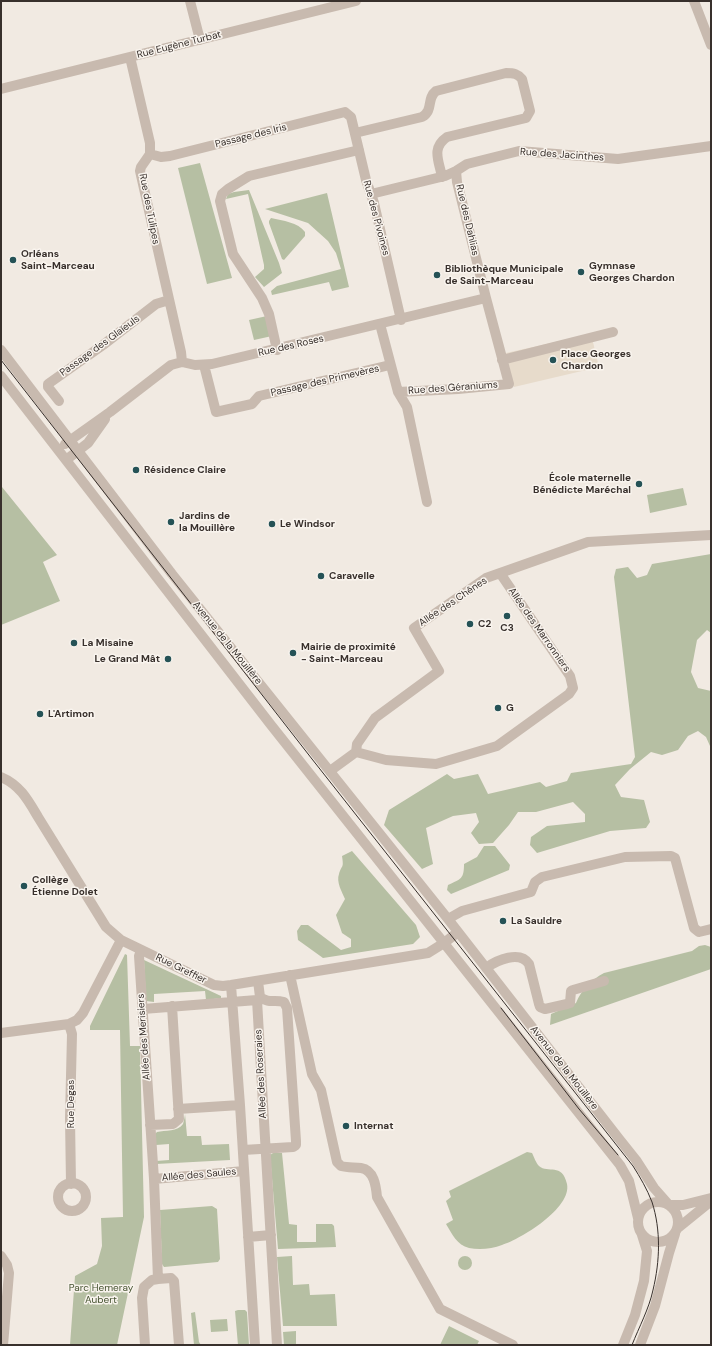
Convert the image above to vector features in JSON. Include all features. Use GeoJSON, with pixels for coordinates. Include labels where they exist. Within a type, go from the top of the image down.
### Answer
{"type":"FeatureCollection","features":[{"type":"Feature","properties":{"kind":"street"},"geometry":{"type":"LineString","coordinates":[[190,1],[200,40]]}},
{"type":"Feature","properties":{"kind":"street","name":"Rue Eugène Turbat"},"geometry":{"type":"LineString","coordinates":[[1,89],[356,1]]}},
{"type":"Feature","properties":{"kind":"street"},"geometry":{"type":"LineString","coordinates":[[694,1],[711,45]]}},
{"type":"Feature","properties":{"kind":"street"},"geometry":{"type":"LineString","coordinates":[[130,57],[149,134],[150,154]]}},
{"type":"Feature","properties":{"kind":"street"},"geometry":{"type":"LineString","coordinates":[[354,133],[422,117],[427,114],[432,94],[436,91],[506,73],[514,73],[519,75],[522,79],[530,111],[526,118],[443,139],[437,147],[442,177]]}},
{"type":"Feature","properties":{"kind":"street","name":"Passage des Iris"},"geometry":{"type":"LineString","coordinates":[[150,154],[161,157],[170,156],[345,112],[350,117]]}},
{"type":"Feature","properties":{"kind":"street","name":"Rue des Pivoines"},"geometry":{"type":"LineString","coordinates":[[350,117],[366,180],[374,203],[401,320]]}},
{"type":"Feature","properties":{"kind":"street","name":"Rue des Jacinthes"},"geometry":{"type":"LineString","coordinates":[[371,194],[442,177],[467,164],[519,151],[618,159],[711,146]]}},
{"type":"Feature","properties":{"kind":"street"},"geometry":{"type":"LineString","coordinates":[[277,350],[269,314],[262,298],[233,254],[220,201],[222,194],[249,176],[359,150]]}},
{"type":"Feature","properties":{"kind":"street","name":"Rue des Tulipes"},"geometry":{"type":"LineString","coordinates":[[150,154],[140,171],[182,362]]}},
{"type":"Feature","properties":{"kind":"street","name":"Rue des Dahlias"},"geometry":{"type":"LineString","coordinates":[[456,171],[457,182],[509,384]]}},
{"type":"Feature","properties":{"kind":"street","name":"Rue des Roses"},"geometry":{"type":"LineString","coordinates":[[182,362],[204,365],[212,364],[277,350],[486,298]]}},
{"type":"Feature","properties":{"kind":"street","name":"Passage des Glaïeuls"},"geometry":{"type":"LineString","coordinates":[[59,401],[48,387],[48,384],[103,345],[156,304],[169,300]]}},
{"type":"Feature","properties":{"kind":"street","name":"Rue des Géraniums"},"geometry":{"type":"LineString","coordinates":[[380,324],[398,392],[407,407],[427,502]]}},
{"type":"Feature","properties":{"kind":"street"},"geometry":{"type":"LineString","coordinates":[[502,360],[613,332]]}},
{"type":"Feature","properties":{"kind":"street","name":"Avenue de la Mouillère"},"geometry":{"type":"LineString","coordinates":[[1,350],[172,574],[448,919],[636,1160],[654,1188],[669,1205]]}},
{"type":"Feature","properties":{"kind":"street"},"geometry":{"type":"LineString","coordinates":[[58,450],[171,365],[182,362]]}},
{"type":"Feature","properties":{"kind":"street","name":"Passage des Primevères"},"geometry":{"type":"LineString","coordinates":[[204,365],[216,412],[252,404],[259,396],[390,365]]}},
{"type":"Feature","properties":{"kind":"street","name":"Avenue de la Mouillère"},"geometry":{"type":"LineString","coordinates":[[1,376],[271,725],[620,1165],[629,1181],[638,1218]]}},
{"type":"Feature","properties":{"kind":"street","name":"Rue des Géraniums"},"geometry":{"type":"LineString","coordinates":[[398,392],[458,389],[509,384]]}},
{"type":"Feature","properties":{"kind":"street"},"geometry":{"type":"LineString","coordinates":[[67,462],[80,453],[110,412]]}},
{"type":"Feature","properties":{"kind":"street","name":"Allée des Chênes"},"geometry":{"type":"LineString","coordinates":[[356,752],[357,744],[375,718],[438,671],[414,628],[486,578],[588,542],[711,535]]}},
{"type":"Feature","properties":{"kind":"street","name":"Allée des Marronniers"},"geometry":{"type":"LineString","coordinates":[[356,752],[386,760],[436,764],[497,746],[569,694],[573,688],[570,676],[500,573]]}},
{"type":"Feature","properties":{"kind":"street"},"geometry":{"type":"LineString","coordinates":[[330,770],[356,752]]}},
{"type":"Feature","properties":{"kind":"street","name":"Rue Greffier"},"geometry":{"type":"LineString","coordinates":[[1,777],[19,788],[27,798],[106,927],[121,940],[214,985],[223,986],[258,981],[428,953],[444,943]]}},
{"type":"Feature","properties":{"kind":"street"},"geometry":{"type":"LineString","coordinates":[[448,919],[462,911],[531,892],[535,882],[542,877],[625,857],[671,856],[675,858],[694,928],[699,932],[711,929]]}},
{"type":"Feature","properties":{"kind":"street"},"geometry":{"type":"LineString","coordinates":[[444,943],[458,932]]}},
{"type":"Feature","properties":{"kind":"street"},"geometry":{"type":"LineString","coordinates":[[1,1033],[69,1024],[77,1020],[83,1013],[121,940]]}},
{"type":"Feature","properties":{"kind":"street","name":"Allée des Merisiers"},"geometry":{"type":"LineString","coordinates":[[141,950],[139,956],[154,1179],[158,1278]]}},
{"type":"Feature","properties":{"kind":"street"},"geometry":{"type":"LineString","coordinates":[[486,968],[500,960],[518,957],[527,960],[539,1004],[545,1009],[570,1002],[571,991],[573,990],[604,981]]}},
{"type":"Feature","properties":{"kind":"street"},"geometry":{"type":"LineString","coordinates":[[290,975],[312,1074],[321,1090],[337,1162],[341,1166],[363,1168],[375,1181],[377,1197],[440,1309],[512,1345]]}},
{"type":"Feature","properties":{"kind":"street","name":"Allée des Roseraies"},"geometry":{"type":"LineString","coordinates":[[258,981],[265,1149],[277,1345]]}},
{"type":"Feature","properties":{"kind":"street"},"geometry":{"type":"LineString","coordinates":[[231,985],[255,1345]]}},
{"type":"Feature","properties":{"kind":"street"},"geometry":{"type":"LineString","coordinates":[[142,1009],[233,1002],[258,998],[266,1001],[284,1002],[287,1008],[296,1145],[293,1147],[243,1150]]}},
{"type":"Feature","properties":{"kind":"street"},"geometry":{"type":"LineString","coordinates":[[150,1125],[173,1124],[179,1119],[172,1006]]}},
{"type":"Feature","properties":{"kind":"street","name":"Rue Degas"},"geometry":{"type":"LineString","coordinates":[[69,1024],[72,1034],[70,1118],[71,1184]]}},
{"type":"Feature","properties":{"kind":"street"},"geometry":{"type":"LineString","coordinates":[[178,1109],[240,1105]]}},
{"type":"Feature","properties":{"kind":"street","name":"Allée des Saules"},"geometry":{"type":"LineString","coordinates":[[154,1179],[244,1171]]}},
{"type":"Feature","properties":{"kind":"street"},"geometry":{"type":"LineString","coordinates":[[640,1232],[648,1240],[657,1242],[667,1240],[711,1199]]}},
{"type":"Feature","properties":{"kind":"street"},"geometry":{"type":"LineString","coordinates":[[623,1345],[635,1315],[647,1260],[646,1244],[638,1225],[638,1218],[643,1208],[650,1203],[658,1202],[669,1205],[684,1205],[711,1199]]}},
{"type":"Feature","properties":{"kind":"street"},"geometry":{"type":"LineString","coordinates":[[640,1345],[655,1306],[679,1221],[674,1209],[669,1205]]}},
{"type":"Feature","properties":{"kind":"street"},"geometry":{"type":"LineString","coordinates":[[248,1237],[271,1236]]}},
{"type":"Feature","properties":{"kind":"street"},"geometry":{"type":"LineString","coordinates":[[1,1256],[7,1265],[9,1273],[4,1287],[3,1345]]}},
{"type":"Feature","properties":{"kind":"street"},"geometry":{"type":"LineString","coordinates":[[145,1345],[142,1298],[144,1287],[152,1280],[158,1278],[171,1278],[174,1281],[178,1345]]}},
{"type":"Feature","properties":{"kind":"green space"},"geometry":{"type":"Polygon","coordinates":[[[200,163],[232,278],[207,284],[178,168],[200,163]]]}},
{"type":"Feature","properties":{"kind":"green space"},"geometry":{"type":"Polygon","coordinates":[[[249,190],[282,273],[264,287],[255,277],[264,269],[264,265],[248,194],[226,199],[228,194],[249,190]]]}},
{"type":"Feature","properties":{"kind":"green space"},"geometry":{"type":"Polygon","coordinates":[[[327,193],[349,287],[332,291],[329,282],[272,295],[271,291],[277,286],[341,269],[336,253],[328,241],[308,223],[265,209],[327,193]]]}},
{"type":"Feature","properties":{"kind":"green space"},"geometry":{"type":"Polygon","coordinates":[[[271,218],[294,224],[305,232],[305,236],[284,260],[282,259],[269,223],[271,218]]]}},
{"type":"Feature","properties":{"kind":"green space"},"geometry":{"type":"Polygon","coordinates":[[[267,316],[272,336],[254,340],[249,320],[267,316]]]}},
{"type":"Feature","properties":{"kind":"green space"},"geometry":{"type":"Polygon","coordinates":[[[1,481],[2,487],[57,555],[43,562],[60,601],[1,625],[1,481]]]}},
{"type":"Feature","properties":{"kind":"green space"},"geometry":{"type":"Polygon","coordinates":[[[683,488],[687,505],[650,513],[647,495],[683,488]]]}},
{"type":"Feature","properties":{"kind":"green space"},"geometry":{"type":"Polygon","coordinates":[[[711,554],[711,633],[707,630],[697,640],[691,672],[698,688],[711,691],[711,746],[706,737],[698,731],[688,736],[678,750],[662,755],[651,752],[630,769],[615,785],[621,797],[644,800],[650,822],[646,828],[610,831],[537,853],[530,845],[531,837],[547,826],[585,822],[585,814],[573,802],[536,812],[518,812],[493,843],[479,844],[471,833],[479,822],[476,813],[453,816],[426,828],[433,864],[422,869],[384,825],[389,810],[447,774],[454,779],[478,774],[488,794],[540,782],[546,787],[567,781],[571,773],[631,764],[635,757],[614,577],[616,569],[628,567],[637,578],[647,575],[652,564],[711,554]]]}},
{"type":"Feature","properties":{"kind":"green space"},"geometry":{"type":"Polygon","coordinates":[[[484,846],[495,846],[510,865],[509,870],[451,894],[447,890],[448,885],[461,878],[464,864],[477,857],[484,846]]]}},
{"type":"Feature","properties":{"kind":"green space"},"geometry":{"type":"Polygon","coordinates":[[[352,851],[416,925],[420,937],[413,944],[323,958],[298,940],[297,931],[301,925],[308,925],[341,950],[351,947],[351,939],[342,933],[336,915],[345,899],[338,880],[343,865],[342,856],[352,851]]]}},
{"type":"Feature","properties":{"kind":"green space"},"geometry":{"type":"Polygon","coordinates":[[[705,945],[711,947],[711,969],[550,1025],[551,1014],[576,1003],[587,985],[604,973],[692,951],[699,946],[705,945]]]}},
{"type":"Feature","properties":{"kind":"green space","name":"Parc Hemeray Aubert"},"geometry":{"type":"Polygon","coordinates":[[[125,954],[127,955],[130,1046],[140,1046],[144,1217],[117,1345],[70,1345],[75,1276],[97,1264],[102,1246],[101,1218],[123,1217],[120,1030],[90,1030],[90,1026],[125,954]]]}},
{"type":"Feature","properties":{"kind":"green space"},"geometry":{"type":"Polygon","coordinates":[[[144,960],[221,996],[221,998],[206,1000],[205,991],[154,994],[154,1002],[146,1001],[144,960]]]}},
{"type":"Feature","properties":{"kind":"green space"},"geometry":{"type":"Polygon","coordinates":[[[185,1114],[187,1136],[201,1136],[202,1145],[229,1144],[230,1160],[156,1164],[156,1161],[169,1160],[169,1144],[156,1145],[155,1134],[157,1132],[175,1130],[181,1127],[185,1114]]]}},
{"type":"Feature","properties":{"kind":"green space"},"geometry":{"type":"Polygon","coordinates":[[[527,1152],[532,1153],[539,1166],[558,1171],[565,1177],[567,1184],[566,1193],[562,1203],[544,1221],[510,1242],[486,1249],[465,1247],[455,1239],[446,1224],[453,1220],[446,1201],[451,1197],[449,1191],[527,1152]]]}},
{"type":"Feature","properties":{"kind":"green space"},"geometry":{"type":"Polygon","coordinates":[[[273,1153],[282,1153],[289,1224],[297,1225],[297,1242],[316,1242],[316,1224],[332,1224],[334,1226],[336,1247],[278,1249],[270,1155],[273,1153]]]}},
{"type":"Feature","properties":{"kind":"green space"},"geometry":{"type":"Polygon","coordinates":[[[212,1206],[217,1209],[220,1259],[218,1262],[164,1267],[162,1264],[160,1210],[212,1206]]]}},
{"type":"Feature","properties":{"kind":"green space"},"geometry":{"type":"Polygon","coordinates":[[[292,1256],[293,1285],[309,1284],[310,1295],[335,1294],[337,1326],[283,1326],[277,1257],[292,1256]]]}},
{"type":"Feature","properties":{"kind":"green space"},"geometry":{"type":"Polygon","coordinates":[[[465,1256],[470,1258],[472,1263],[470,1268],[465,1270],[460,1268],[458,1263],[460,1258],[465,1256]]]}},
{"type":"Feature","properties":{"kind":"green space"},"geometry":{"type":"Polygon","coordinates":[[[245,1310],[247,1312],[249,1345],[238,1345],[235,1311],[245,1310]]]}},
{"type":"Feature","properties":{"kind":"green space"},"geometry":{"type":"Polygon","coordinates":[[[195,1312],[199,1342],[201,1345],[194,1345],[191,1313],[195,1312]]]}},
{"type":"Feature","properties":{"kind":"green space"},"geometry":{"type":"Polygon","coordinates":[[[227,1319],[228,1331],[211,1332],[210,1320],[227,1319]]]}},
{"type":"Feature","properties":{"kind":"green space"},"geometry":{"type":"Polygon","coordinates":[[[449,1326],[479,1341],[477,1345],[440,1345],[449,1326]]]}},
{"type":"Feature","properties":{"kind":"green space"},"geometry":{"type":"Polygon","coordinates":[[[296,1331],[296,1345],[284,1345],[283,1332],[296,1331]]]}},
{"type":"Feature","properties":{"kind":"shaded area","name":"Place Georges Chardon"},"geometry":{"type":"Polygon","coordinates":[[[591,334],[599,367],[514,387],[506,353],[591,334]]]}},
{"type":"Feature","properties":{"kind":"tram line"},"geometry":{"type":"LineString","coordinates":[[1,360],[312,759],[633,1166],[652,1202],[657,1223],[658,1257],[651,1297],[632,1345]]}},
{"type":"Feature","properties":{"kind":"tram line"},"geometry":{"type":"LineString","coordinates":[[501,1008],[579,1109],[618,1155]]}},
{"type":"Feature","properties":{"kind":"place","name":"Orléans Saint-Marceau"},"geometry":{"type":"Point","coordinates":[13,260]}},
{"type":"Feature","properties":{"kind":"place","name":"Gymnase Georges Chardon"},"geometry":{"type":"Point","coordinates":[581,272]}},
{"type":"Feature","properties":{"kind":"place","name":"Bibliothèque Municipale de Saint-Marceau"},"geometry":{"type":"Point","coordinates":[437,275]}},
{"type":"Feature","properties":{"kind":"place","name":"Place Georges Chardon"},"geometry":{"type":"Point","coordinates":[553,360]}},
{"type":"Feature","properties":{"kind":"place","name":"Résidence Claire"},"geometry":{"type":"Point","coordinates":[136,470]}},
{"type":"Feature","properties":{"kind":"place","name":"École maternelle Bénédicte Maréchal"},"geometry":{"type":"Point","coordinates":[639,484]}},
{"type":"Feature","properties":{"kind":"place","name":"Jardins de la Mouillère"},"geometry":{"type":"Point","coordinates":[171,522]}},
{"type":"Feature","properties":{"kind":"place","name":"Le Windsor"},"geometry":{"type":"Point","coordinates":[272,524]}},
{"type":"Feature","properties":{"kind":"place","name":"Caravelle"},"geometry":{"type":"Point","coordinates":[321,576]}},
{"type":"Feature","properties":{"kind":"place","name":"C3"},"geometry":{"type":"Point","coordinates":[507,616]}},
{"type":"Feature","properties":{"kind":"place","name":"C2"},"geometry":{"type":"Point","coordinates":[470,624]}},
{"type":"Feature","properties":{"kind":"place","name":"La Misaine"},"geometry":{"type":"Point","coordinates":[74,643]}},
{"type":"Feature","properties":{"kind":"place","name":"Mairie de proximité - Saint-Marceau"},"geometry":{"type":"Point","coordinates":[293,653]}},
{"type":"Feature","properties":{"kind":"place","name":"Le Grand Mât"},"geometry":{"type":"Point","coordinates":[168,659]}},
{"type":"Feature","properties":{"kind":"place","name":"G"},"geometry":{"type":"Point","coordinates":[498,708]}},
{"type":"Feature","properties":{"kind":"place","name":"L'Artimon"},"geometry":{"type":"Point","coordinates":[40,714]}},
{"type":"Feature","properties":{"kind":"place","name":"Collège Étienne Dolet"},"geometry":{"type":"Point","coordinates":[24,886]}},
{"type":"Feature","properties":{"kind":"place","name":"La Sauldre"},"geometry":{"type":"Point","coordinates":[503,921]}},
{"type":"Feature","properties":{"kind":"place","name":"Internat"},"geometry":{"type":"Point","coordinates":[346,1126]}}]}
